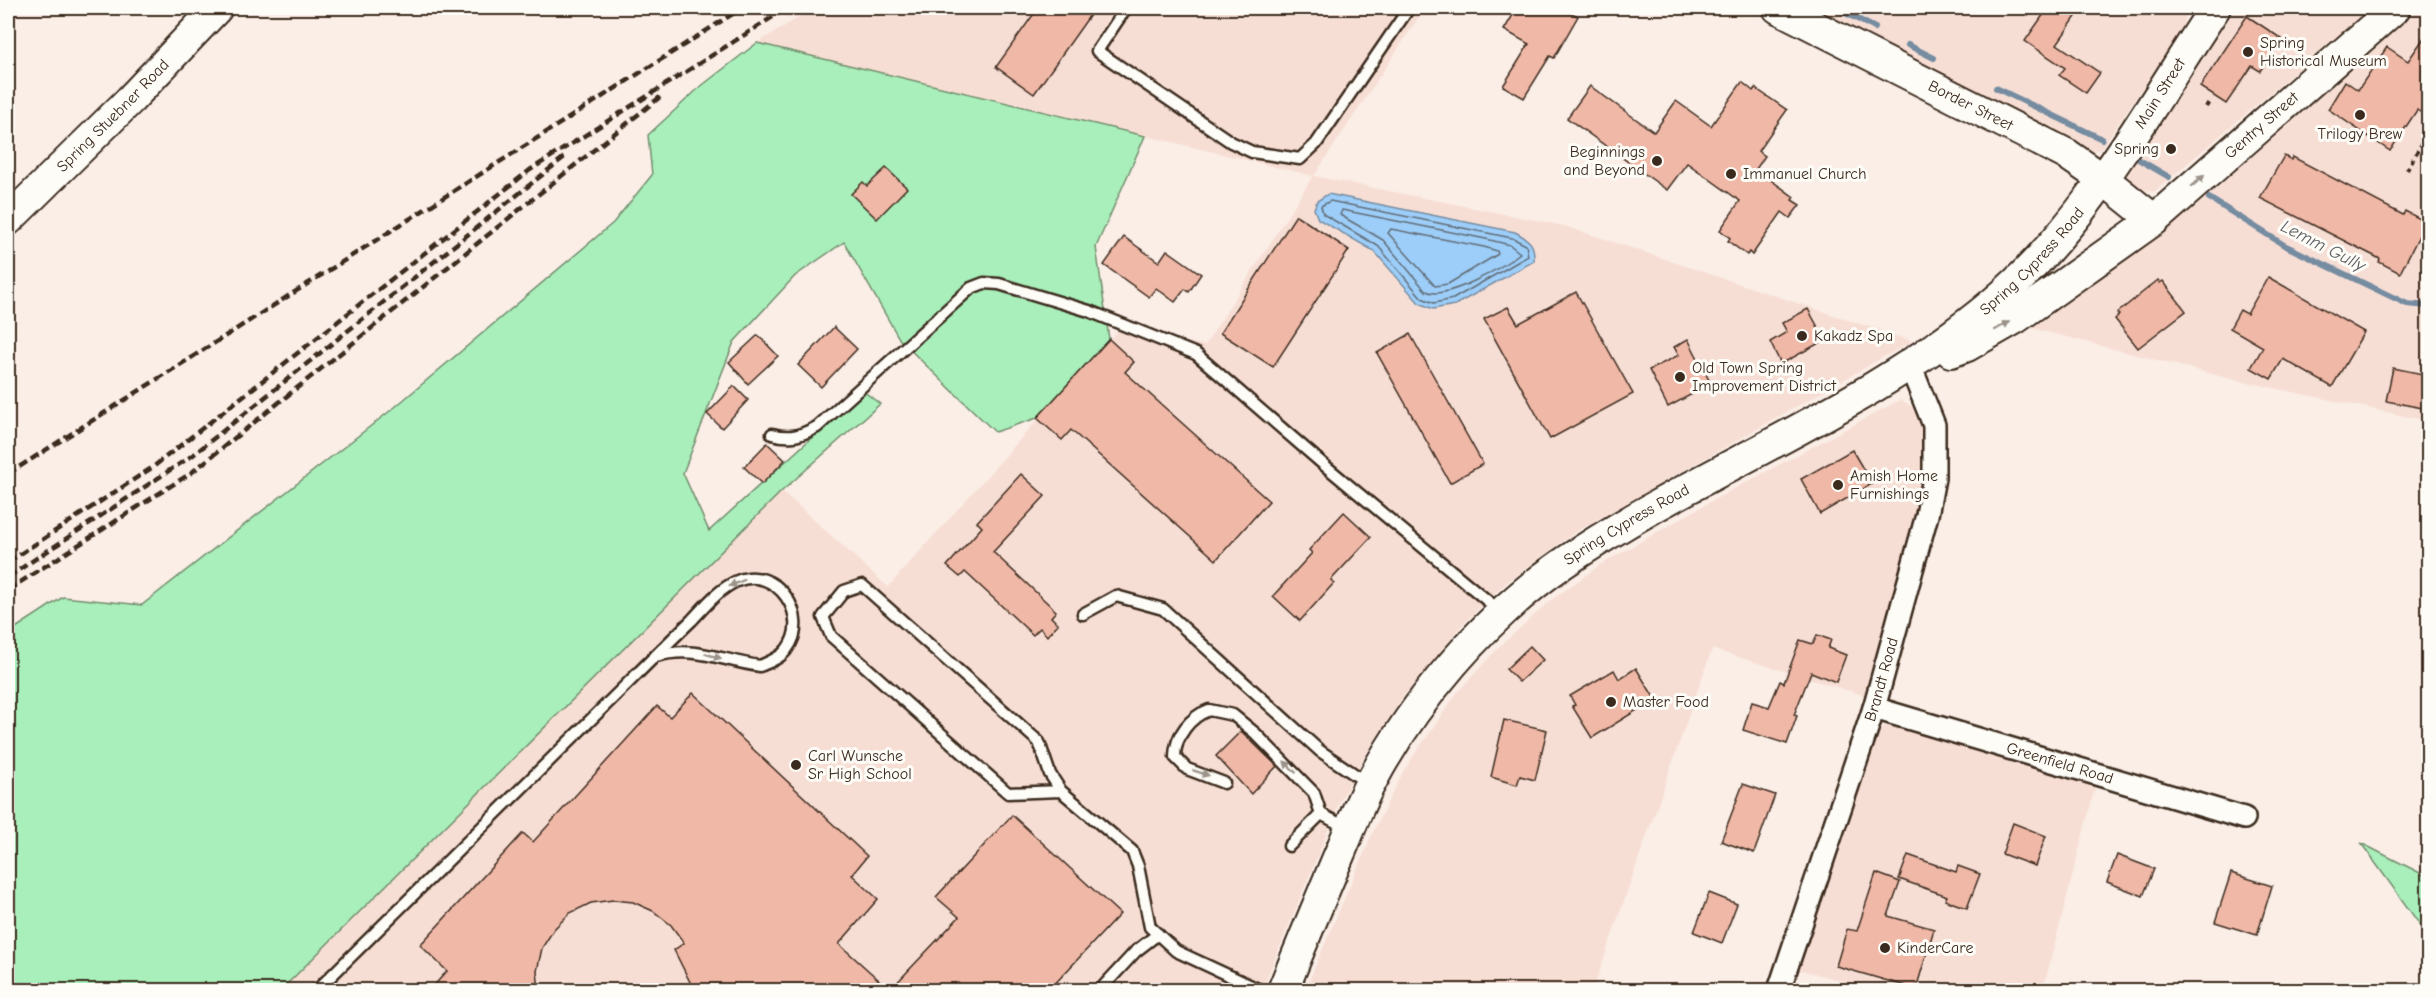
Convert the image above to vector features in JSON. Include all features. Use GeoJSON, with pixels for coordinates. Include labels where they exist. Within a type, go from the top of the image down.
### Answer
{"type":"FeatureCollection","features":[{"type":"Feature","properties":{"kind":"main road","name":"Spring Stuebner Road"},"geometry":{"type":"LineString","coordinates":[[8,220],[130,100],[217,8]]}},
{"type":"Feature","properties":{"kind":"main road","name":"Border Street"},"geometry":{"type":"LineString","coordinates":[[1778,8],[2068,155],[2103,179],[2154,220]]}},
{"type":"Feature","properties":{"kind":"main road","name":"Main Street"},"geometry":{"type":"LineString","coordinates":[[2103,179],[2213,8]]}},
{"type":"Feature","properties":{"kind":"main road","name":"Gentry Street"},"geometry":{"type":"LineString","coordinates":[[1910,364],[1967,346],[2016,318],[2154,220],[2394,8]]}},
{"type":"Feature","properties":{"kind":"main road","name":"Spring Cypress Road"},"geometry":{"type":"LineString","coordinates":[[1283,990],[1369,784],[1436,685],[1502,612],[1562,564],[1610,534],[1766,449],[1910,364],[1962,329],[2028,271],[2061,234],[2103,179]]}},
{"type":"Feature","properties":{"kind":"street","name":"Brandt Road"},"geometry":{"type":"LineString","coordinates":[[1779,990],[1874,708],[1927,515],[1934,478],[1934,425],[1910,364]]}},
{"type":"Feature","properties":{"kind":"street","name":"Greenfield Road"},"geometry":{"type":"LineString","coordinates":[[1874,708],[2244,818]]}},
{"type":"Feature","properties":{"kind":"lane"},"geometry":{"type":"LineString","coordinates":[[1126,8],[1096,51],[1231,142],[1252,152],[1300,159],[1316,144],[1408,8]]}},
{"type":"Feature","properties":{"kind":"lane"},"geometry":{"type":"LineString","coordinates":[[772,434],[786,438],[798,436],[817,427],[970,288],[984,283],[999,284],[1089,311],[1196,354],[1323,464],[1502,612]]}},
{"type":"Feature","properties":{"kind":"lane"},"geometry":{"type":"LineString","coordinates":[[317,990],[720,592],[737,581],[755,578],[771,581],[786,594],[794,612],[796,629],[787,650],[774,660],[760,666],[698,651],[676,650],[656,656]]}},
{"type":"Feature","properties":{"kind":"lane"},"geometry":{"type":"LineString","coordinates":[[1061,791],[1008,793],[831,636],[823,617],[844,591],[862,585],[1039,742],[1050,774],[1061,791],[1132,851],[1138,866],[1150,927],[1176,951],[1260,990]]}},
{"type":"Feature","properties":{"kind":"lane"},"geometry":{"type":"LineString","coordinates":[[1083,614],[1116,596],[1163,609],[1320,751],[1369,784]]}},
{"type":"Feature","properties":{"kind":"lane"},"geometry":{"type":"LineString","coordinates":[[1224,783],[1187,769],[1175,757],[1175,747],[1186,726],[1193,718],[1209,710],[1233,715],[1255,733],[1314,793],[1321,814],[1350,830]]}},
{"type":"Feature","properties":{"kind":"lane"},"geometry":{"type":"LineString","coordinates":[[1289,846],[1321,814]]}},
{"type":"Feature","properties":{"kind":"lane"},"geometry":{"type":"LineString","coordinates":[[1100,990],[1136,951],[1158,934]]}},
{"type":"Feature","properties":{"kind":"path"},"geometry":{"type":"LineString","coordinates":[[2206,107],[2209,102]]}},
{"type":"Feature","properties":{"kind":"path"},"geometry":{"type":"LineString","coordinates":[[2407,170],[2423,141]]}},
{"type":"Feature","properties":{"kind":"shaded area"},"geometry":{"type":"Polygon","coordinates":[[[814,8],[1425,8],[1314,176],[1565,226],[1912,341],[1577,531],[1507,582],[1463,624],[1404,696],[1367,752],[1342,797],[1262,990],[281,990],[782,491],[888,587],[1118,330],[1205,345],[1313,176],[757,43],[814,8]]]}},
{"type":"Feature","properties":{"kind":"shaded area"},"geometry":{"type":"Polygon","coordinates":[[[1801,8],[2184,8],[2186,13],[2183,29],[2101,149],[2087,153],[1801,8]]]}},
{"type":"Feature","properties":{"kind":"shaded area"},"geometry":{"type":"Polygon","coordinates":[[[2236,8],[2370,8],[2154,192],[2137,188],[2127,179],[2128,173],[2236,8]]]}},
{"type":"Feature","properties":{"kind":"shaded area"},"geometry":{"type":"Polygon","coordinates":[[[2421,8],[2428,8],[2428,421],[2223,377],[2015,324],[2076,287],[2201,202],[2421,8]]]}},
{"type":"Feature","properties":{"kind":"shaded area"},"geometry":{"type":"Polygon","coordinates":[[[1900,400],[1913,407],[1921,424],[1924,439],[1923,486],[1917,518],[1866,696],[1712,649],[1593,990],[1305,990],[1373,832],[1404,770],[1457,693],[1499,647],[1550,601],[1600,565],[1715,499],[1900,400]]]}},
{"type":"Feature","properties":{"kind":"shaded area"},"geometry":{"type":"Polygon","coordinates":[[[1891,723],[2096,784],[2043,990],[1878,990],[1797,969],[1879,730],[1891,723]]]}},
{"type":"Feature","properties":{"kind":"green space"},"geometry":{"type":"Polygon","coordinates":[[[757,43],[1145,136],[1096,247],[1109,339],[1037,418],[995,432],[900,340],[844,242],[795,276],[734,342],[683,473],[709,531],[863,391],[880,404],[782,491],[281,990],[8,990],[8,633],[63,597],[142,605],[395,407],[613,223],[652,175],[648,135],[700,87],[757,43]]]}},
{"type":"Feature","properties":{"kind":"green space"},"geometry":{"type":"Polygon","coordinates":[[[2361,843],[2428,877],[2428,936],[2361,843]]]}},
{"type":"Feature","properties":{"kind":"water"},"geometry":{"type":"Polygon","coordinates":[[[1328,194],[1515,232],[1530,243],[1534,250],[1534,261],[1455,305],[1433,309],[1419,303],[1374,251],[1318,219],[1314,209],[1317,201],[1328,194]]]}},
{"type":"Feature","properties":{"kind":"building"},"geometry":{"type":"Polygon","coordinates":[[[1038,8],[1095,8],[1034,94],[996,67],[1038,8]]]}},
{"type":"Feature","properties":{"kind":"building"},"geometry":{"type":"Polygon","coordinates":[[[1517,8],[1562,8],[1578,16],[1554,58],[1550,56],[1524,98],[1503,86],[1529,44],[1504,30],[1517,8]]]}},
{"type":"Feature","properties":{"kind":"building"},"geometry":{"type":"Polygon","coordinates":[[[2048,8],[2082,8],[2057,44],[2100,73],[2086,93],[2059,75],[2065,68],[2025,41],[2048,8]]]}},
{"type":"Feature","properties":{"kind":"building","name":"Spring Historical Museum"},"geometry":{"type":"Polygon","coordinates":[[[2247,16],[2282,39],[2260,71],[2252,66],[2226,104],[2200,87],[2247,16]]]}},
{"type":"Feature","properties":{"kind":"building"},"geometry":{"type":"Polygon","coordinates":[[[2428,32],[2428,105],[2423,114],[2417,110],[2390,151],[2328,109],[2345,81],[2358,90],[2387,47],[2408,61],[2428,32]]]}},
{"type":"Feature","properties":{"kind":"building"},"geometry":{"type":"Polygon","coordinates":[[[1742,82],[1753,91],[1755,88],[1787,110],[1758,151],[1765,156],[1756,169],[1794,197],[1792,200],[1800,205],[1790,218],[1782,212],[1752,255],[1749,252],[1747,255],[1728,241],[1730,238],[1720,230],[1740,201],[1687,163],[1667,190],[1567,118],[1590,86],[1654,132],[1676,101],[1711,126],[1742,82]]]}},
{"type":"Feature","properties":{"kind":"building"},"geometry":{"type":"Polygon","coordinates":[[[2284,156],[2292,160],[2293,157],[2403,215],[2405,211],[2426,222],[2400,273],[2379,262],[2380,259],[2260,198],[2284,156]]]}},
{"type":"Feature","properties":{"kind":"building"},"geometry":{"type":"Polygon","coordinates":[[[886,168],[907,188],[877,219],[851,194],[863,182],[867,186],[886,168]]]}},
{"type":"Feature","properties":{"kind":"building"},"geometry":{"type":"Polygon","coordinates":[[[1296,215],[1349,250],[1273,367],[1220,333],[1296,215]]]}},
{"type":"Feature","properties":{"kind":"building"},"geometry":{"type":"Polygon","coordinates":[[[1124,237],[1159,262],[1167,250],[1201,274],[1189,292],[1185,289],[1175,302],[1156,288],[1149,297],[1104,265],[1124,237]]]}},
{"type":"Feature","properties":{"kind":"building"},"geometry":{"type":"Polygon","coordinates":[[[2268,277],[2364,332],[2332,387],[2283,359],[2271,379],[2251,368],[2263,347],[2230,328],[2240,310],[2247,314],[2268,277]]]}},
{"type":"Feature","properties":{"kind":"building"},"geometry":{"type":"Polygon","coordinates":[[[2158,280],[2160,283],[2163,281],[2186,311],[2138,348],[2115,319],[2119,315],[2117,313],[2158,280]]]}},
{"type":"Feature","properties":{"kind":"building"},"geometry":{"type":"Polygon","coordinates":[[[1576,292],[1633,394],[1550,439],[1484,319],[1508,307],[1518,324],[1576,292]]]}},
{"type":"Feature","properties":{"kind":"building","name":"Kakadz Spa"},"geometry":{"type":"Polygon","coordinates":[[[1808,309],[1825,340],[1781,364],[1770,342],[1787,332],[1782,323],[1808,309]]]}},
{"type":"Feature","properties":{"kind":"building"},"geometry":{"type":"Polygon","coordinates":[[[834,327],[857,349],[821,387],[798,365],[834,327]]]}},
{"type":"Feature","properties":{"kind":"building"},"geometry":{"type":"Polygon","coordinates":[[[1410,334],[1483,464],[1450,483],[1377,353],[1410,334]]]}},
{"type":"Feature","properties":{"kind":"building"},"geometry":{"type":"Polygon","coordinates":[[[758,335],[778,356],[748,384],[729,362],[758,335]]]}},
{"type":"Feature","properties":{"kind":"building"},"geometry":{"type":"Polygon","coordinates":[[[1109,339],[1134,362],[1125,372],[1269,501],[1216,560],[1071,430],[1062,440],[1037,418],[1109,339]]]}},
{"type":"Feature","properties":{"kind":"building"},"geometry":{"type":"Polygon","coordinates":[[[1688,339],[1711,384],[1668,407],[1649,370],[1679,355],[1674,347],[1688,339]]]}},
{"type":"Feature","properties":{"kind":"building"},"geometry":{"type":"Polygon","coordinates":[[[2393,368],[2428,375],[2428,409],[2386,401],[2393,368]]]}},
{"type":"Feature","properties":{"kind":"building"},"geometry":{"type":"Polygon","coordinates":[[[734,386],[748,400],[722,428],[707,414],[734,386]]]}},
{"type":"Feature","properties":{"kind":"building"},"geometry":{"type":"Polygon","coordinates":[[[767,443],[785,460],[762,484],[744,467],[767,443]]]}},
{"type":"Feature","properties":{"kind":"building","name":"Amish Home Furnishings"},"geometry":{"type":"Polygon","coordinates":[[[1852,450],[1872,484],[1820,514],[1801,479],[1852,450]]]}},
{"type":"Feature","properties":{"kind":"building"},"geometry":{"type":"Polygon","coordinates":[[[1021,474],[1045,496],[993,552],[1056,611],[1051,617],[1058,624],[1047,636],[1040,628],[1033,635],[965,572],[960,577],[947,566],[982,527],[977,522],[1021,474]]]}},
{"type":"Feature","properties":{"kind":"building"},"geometry":{"type":"Polygon","coordinates":[[[1344,512],[1371,537],[1331,580],[1334,583],[1300,621],[1273,596],[1312,553],[1309,550],[1344,512]]]}},
{"type":"Feature","properties":{"kind":"building"},"geometry":{"type":"Polygon","coordinates":[[[1817,635],[1831,640],[1828,648],[1846,655],[1836,682],[1811,672],[1794,715],[1797,716],[1787,744],[1743,730],[1752,702],[1769,707],[1780,681],[1784,683],[1800,640],[1813,644],[1817,635]]]}},
{"type":"Feature","properties":{"kind":"building"},"geometry":{"type":"Polygon","coordinates":[[[1530,646],[1543,660],[1519,682],[1506,669],[1530,646]]]}},
{"type":"Feature","properties":{"kind":"building","name":"Master Food"},"geometry":{"type":"Polygon","coordinates":[[[1636,668],[1655,699],[1592,738],[1572,706],[1575,705],[1570,696],[1614,670],[1619,679],[1636,668]]]}},
{"type":"Feature","properties":{"kind":"building"},"geometry":{"type":"Polygon","coordinates":[[[693,693],[867,856],[852,875],[878,899],[839,944],[890,990],[694,990],[674,950],[684,943],[671,925],[653,911],[633,902],[613,900],[591,903],[570,913],[554,929],[542,948],[537,971],[539,990],[430,990],[447,971],[420,945],[523,833],[533,842],[657,706],[670,717],[693,693]]]}},
{"type":"Feature","properties":{"kind":"building"},"geometry":{"type":"Polygon","coordinates":[[[1504,720],[1547,730],[1535,780],[1520,776],[1517,785],[1491,777],[1504,720]]]}},
{"type":"Feature","properties":{"kind":"building"},"geometry":{"type":"Polygon","coordinates":[[[1241,731],[1277,766],[1251,794],[1216,756],[1241,731]]]}},
{"type":"Feature","properties":{"kind":"building"},"geometry":{"type":"Polygon","coordinates":[[[1743,784],[1775,795],[1754,853],[1721,841],[1743,784]]]}},
{"type":"Feature","properties":{"kind":"building"},"geometry":{"type":"Polygon","coordinates":[[[1012,815],[1120,914],[1049,990],[890,990],[959,917],[936,897],[1012,815]]]}},
{"type":"Feature","properties":{"kind":"building"},"geometry":{"type":"Polygon","coordinates":[[[2013,823],[2046,836],[2035,866],[2002,854],[2013,823]]]}},
{"type":"Feature","properties":{"kind":"building"},"geometry":{"type":"Polygon","coordinates":[[[1908,855],[1956,872],[1958,866],[1980,874],[1967,908],[1945,900],[1947,896],[1899,879],[1908,855]]]}},
{"type":"Feature","properties":{"kind":"building"},"geometry":{"type":"Polygon","coordinates":[[[2117,855],[2154,869],[2143,896],[2107,882],[2117,855]]]}},
{"type":"Feature","properties":{"kind":"building","name":"KinderCare"},"geometry":{"type":"Polygon","coordinates":[[[1876,873],[1900,882],[1888,916],[1934,929],[1916,989],[1836,966],[1847,929],[1857,931],[1876,873]]]}},
{"type":"Feature","properties":{"kind":"building"},"geometry":{"type":"Polygon","coordinates":[[[2231,873],[2272,886],[2257,935],[2215,922],[2231,873]]]}},
{"type":"Feature","properties":{"kind":"building"},"geometry":{"type":"Polygon","coordinates":[[[1709,893],[1737,904],[1722,943],[1694,932],[1709,893]]]}},
{"type":"Feature","properties":{"kind":"waterway","name":"Lemm Gully"},"geometry":{"type":"LineString","coordinates":[[1836,8],[1875,28]]}},
{"type":"Feature","properties":{"kind":"waterway","name":"Lemm Gully"},"geometry":{"type":"LineString","coordinates":[[1908,45],[1934,58]]}},
{"type":"Feature","properties":{"kind":"waterway","name":"Lemm Gully"},"geometry":{"type":"LineString","coordinates":[[1996,88],[2102,139]]}},
{"type":"Feature","properties":{"kind":"waterway","name":"Lemm Gully"},"geometry":{"type":"LineString","coordinates":[[2138,159],[2169,177]]}},
{"type":"Feature","properties":{"kind":"waterway","name":"Lemm Gully"},"geometry":{"type":"LineString","coordinates":[[2209,198],[2284,245],[2407,304],[2428,306]]}},
{"type":"Feature","properties":{"kind":"railway"},"geometry":{"type":"LineString","coordinates":[[8,474],[742,8]]}},
{"type":"Feature","properties":{"kind":"railway"},"geometry":{"type":"LineString","coordinates":[[8,562],[153,467],[530,170],[787,8]]}},
{"type":"Feature","properties":{"kind":"railway"},"geometry":{"type":"LineString","coordinates":[[8,590],[191,473],[660,97]]}},
{"type":"Feature","properties":{"kind":"railway"},"geometry":{"type":"LineString","coordinates":[[8,577],[193,455],[567,155]]}},
{"type":"Feature","properties":{"kind":"place","name":"Spring Historical Museum"},"geometry":{"type":"Point","coordinates":[2248,52]}},
{"type":"Feature","properties":{"kind":"place","name":"Trilogy Brew"},"geometry":{"type":"Point","coordinates":[2360,115]}},
{"type":"Feature","properties":{"kind":"place","name":"Spring"},"geometry":{"type":"Point","coordinates":[2171,149]}},
{"type":"Feature","properties":{"kind":"place","name":"Beginnings and Beyond"},"geometry":{"type":"Point","coordinates":[1657,161]}},
{"type":"Feature","properties":{"kind":"place","name":"Immanuel Church"},"geometry":{"type":"Point","coordinates":[1731,174]}},
{"type":"Feature","properties":{"kind":"place","name":"Kakadz Spa"},"geometry":{"type":"Point","coordinates":[1802,336]}},
{"type":"Feature","properties":{"kind":"place","name":"Old Town Spring Improvement District"},"geometry":{"type":"Point","coordinates":[1680,377]}},
{"type":"Feature","properties":{"kind":"place","name":"Amish Home Furnishings"},"geometry":{"type":"Point","coordinates":[1838,485]}},
{"type":"Feature","properties":{"kind":"place","name":"Master Food"},"geometry":{"type":"Point","coordinates":[1611,702]}},
{"type":"Feature","properties":{"kind":"place","name":"Carl Wunsche Sr High School"},"geometry":{"type":"Point","coordinates":[796,765]}},
{"type":"Feature","properties":{"kind":"place","name":"KinderCare"},"geometry":{"type":"Point","coordinates":[1885,948]}}]}
